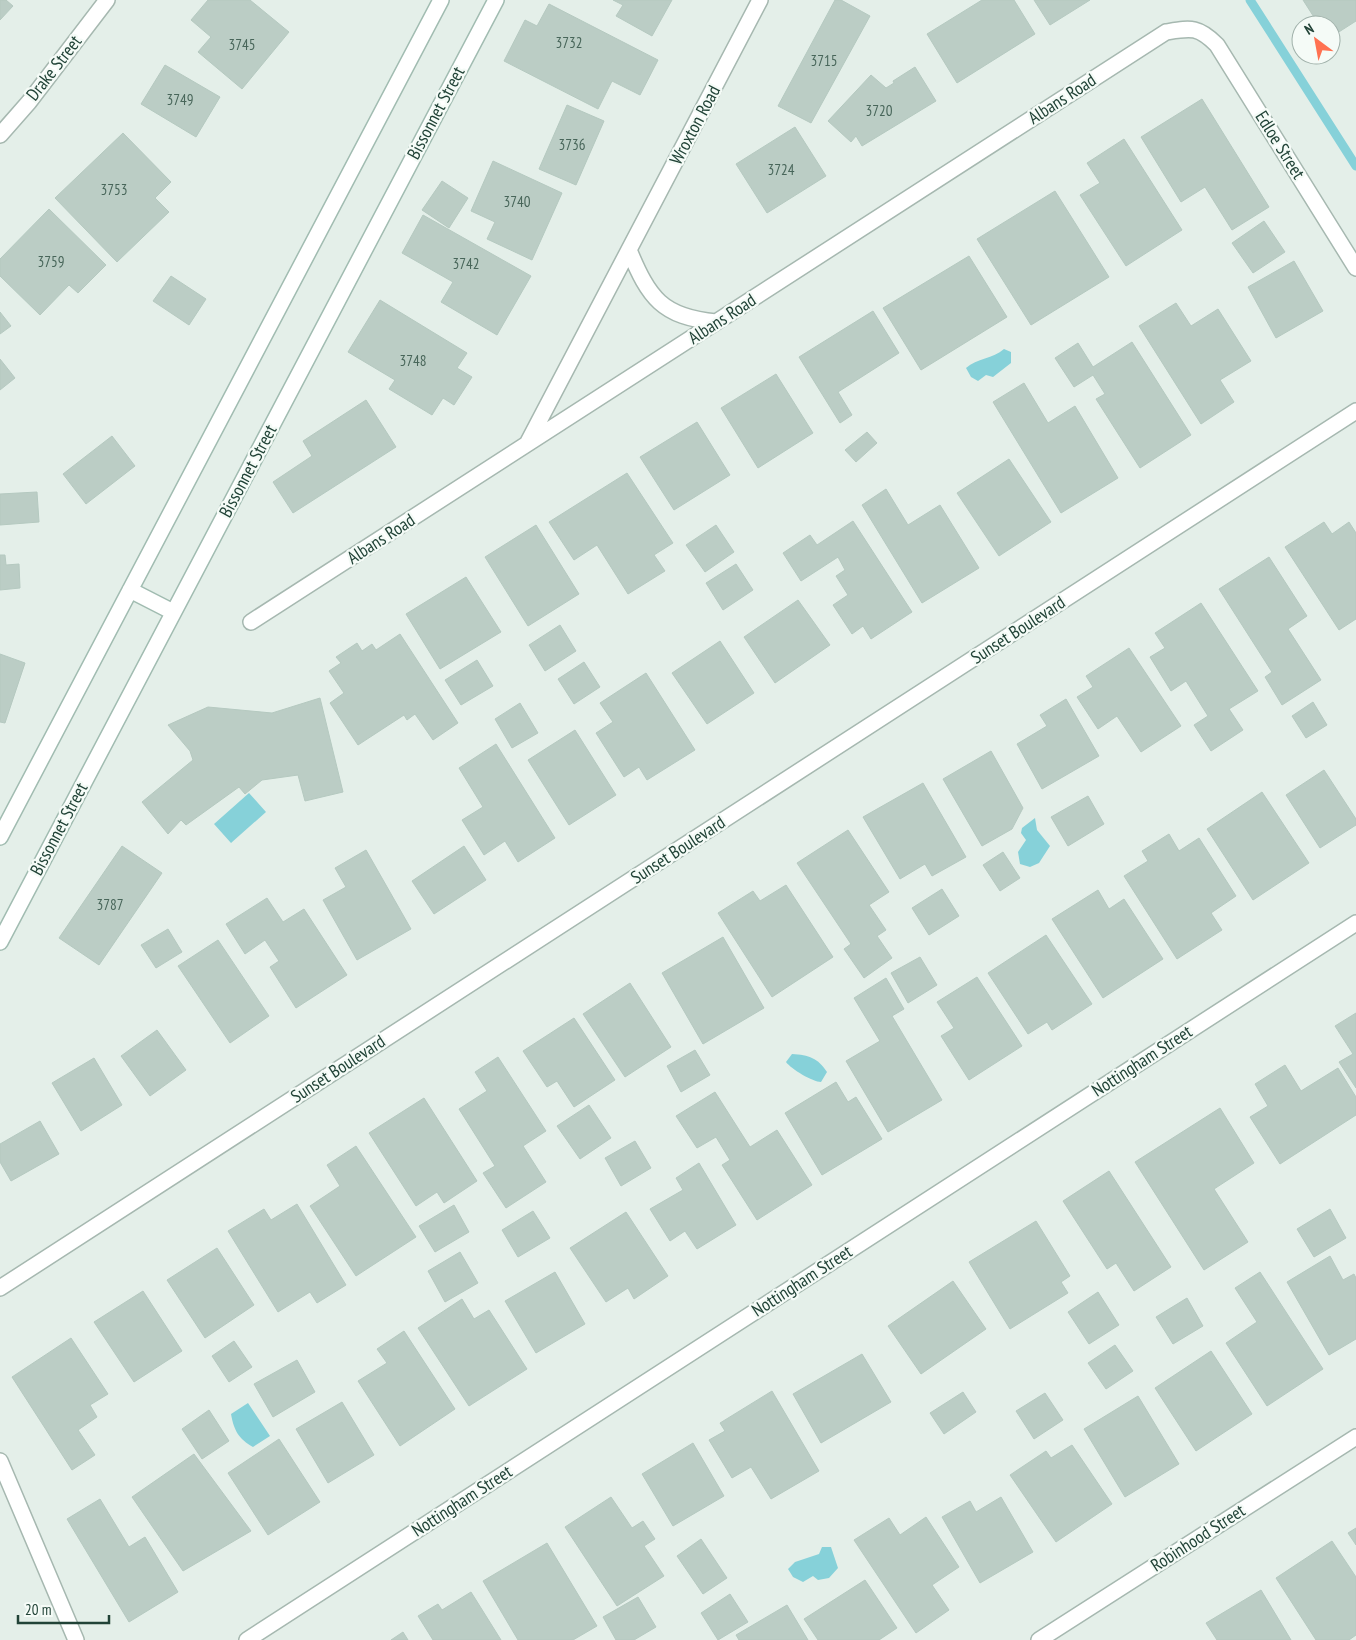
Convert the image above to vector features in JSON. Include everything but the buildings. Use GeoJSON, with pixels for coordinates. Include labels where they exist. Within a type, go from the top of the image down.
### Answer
{"type":"FeatureCollection","features":[{"type":"Feature","properties":{"kind":"street","name":"Drake Street"},"geometry":{"type":"LineString","coordinates":[[0,135],[29,102],[107,0]]}},
{"type":"Feature","properties":{"kind":"street"},"geometry":{"type":"LineString","coordinates":[[0,837],[441,0]]}},
{"type":"Feature","properties":{"kind":"street","name":"Bissonnet Street"},"geometry":{"type":"LineString","coordinates":[[0,942],[496,0]]}},
{"type":"Feature","properties":{"kind":"street","name":"Wroxton Road"},"geometry":{"type":"LineString","coordinates":[[527,445],[760,0]]}},
{"type":"Feature","properties":{"kind":"street","name":"Edloe Street"},"geometry":{"type":"LineString","coordinates":[[1196,28],[1206,34],[1217,45],[1356,268]]}},
{"type":"Feature","properties":{"kind":"street","name":"Albans Road"},"geometry":{"type":"LineString","coordinates":[[251,622],[1166,32],[1196,28]]}},
{"type":"Feature","properties":{"kind":"street"},"geometry":{"type":"LineString","coordinates":[[629,250],[640,276],[652,296],[669,311],[693,320],[716,322]]}},
{"type":"Feature","properties":{"kind":"street","name":"Sunset Boulevard"},"geometry":{"type":"LineString","coordinates":[[0,1288],[1356,411]]}},
{"type":"Feature","properties":{"kind":"street"},"geometry":{"type":"LineString","coordinates":[[130,590],[173,612]]}},
{"type":"Feature","properties":{"kind":"street","name":"Nottingham Street"},"geometry":{"type":"LineString","coordinates":[[247,1640],[1356,922]]}},
{"type":"Feature","properties":{"kind":"street","name":"Robinhood Street"},"geometry":{"type":"LineString","coordinates":[[1039,1640],[1356,1437]]}},
{"type":"Feature","properties":{"kind":"street"},"geometry":{"type":"LineString","coordinates":[[0,1460],[76,1640]]}},
{"type":"Feature","properties":{"kind":"water"},"geometry":{"type":"Polygon","coordinates":[[[1004,349],[1011,352],[1011,363],[993,377],[986,375],[978,381],[971,377],[966,368],[1004,349]]]}},
{"type":"Feature","properties":{"kind":"water"},"geometry":{"type":"Polygon","coordinates":[[[249,793],[266,812],[231,843],[214,824],[249,793]]]}},
{"type":"Feature","properties":{"kind":"water"},"geometry":{"type":"Polygon","coordinates":[[[1035,818],[1037,830],[1050,846],[1039,863],[1030,867],[1020,864],[1018,852],[1026,840],[1021,833],[1022,828],[1035,818]]]}},
{"type":"Feature","properties":{"kind":"water"},"geometry":{"type":"Polygon","coordinates":[[[792,1054],[808,1056],[820,1063],[827,1072],[821,1082],[808,1078],[789,1065],[786,1062],[792,1054]]]}},
{"type":"Feature","properties":{"kind":"water"},"geometry":{"type":"Polygon","coordinates":[[[248,1403],[270,1436],[253,1447],[238,1434],[231,1414],[248,1403]]]}},
{"type":"Feature","properties":{"kind":"water"},"geometry":{"type":"Polygon","coordinates":[[[822,1547],[831,1547],[838,1568],[829,1578],[818,1580],[813,1576],[803,1582],[793,1577],[788,1569],[795,1562],[819,1554],[822,1547]]]}},
{"type":"Feature","properties":{"kind":"waterway"},"geometry":{"type":"LineString","coordinates":[[1250,0],[1356,166]]}}]}
